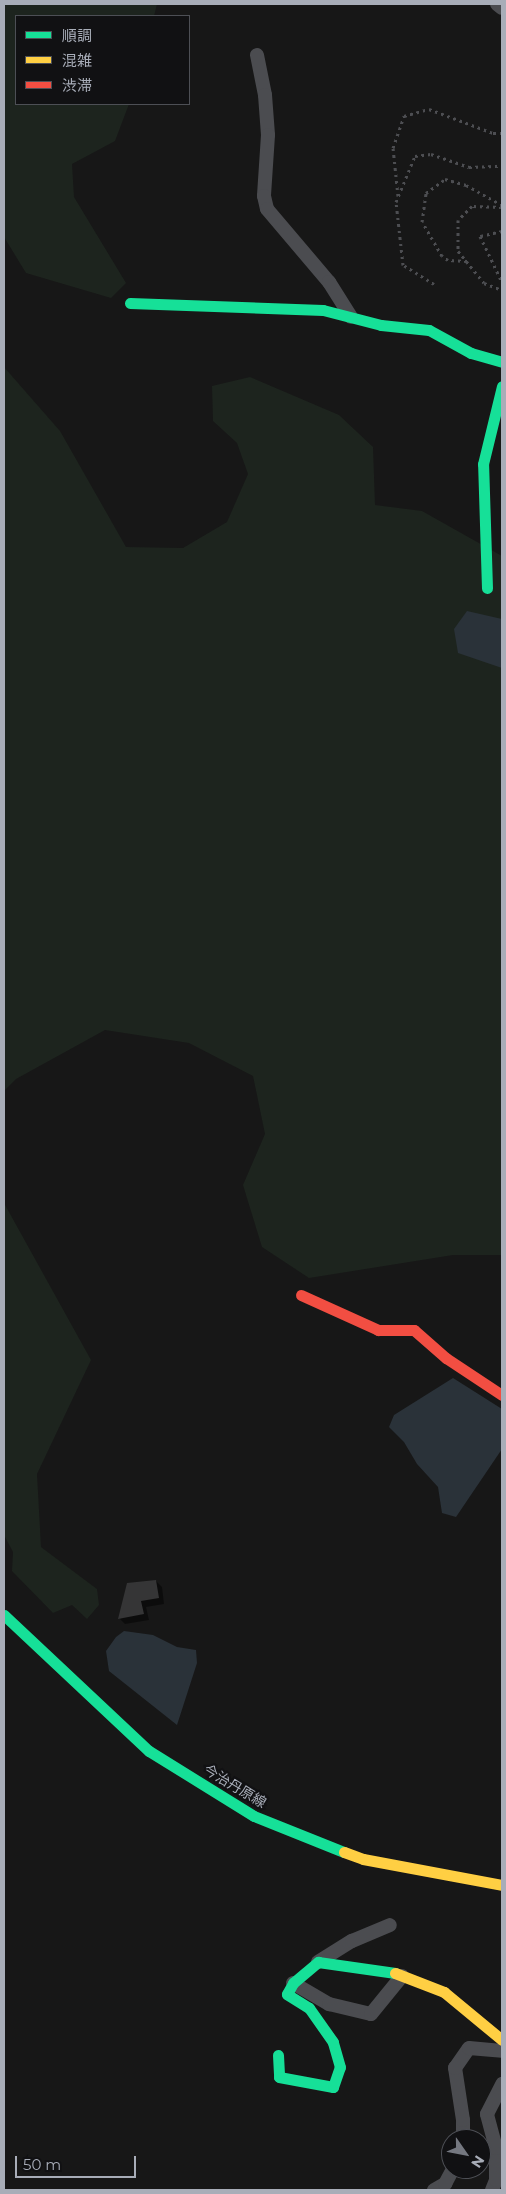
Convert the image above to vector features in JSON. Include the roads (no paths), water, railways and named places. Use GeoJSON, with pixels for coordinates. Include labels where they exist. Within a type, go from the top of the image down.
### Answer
{"type":"FeatureCollection","features":[{"type":"Feature","properties":{"kind":"street"},"geometry":{"type":"LineString","coordinates":[[497,4],[502,8]]}},
{"type":"Feature","properties":{"kind":"street"},"geometry":{"type":"LineString","coordinates":[[257,55],[265,95],[268,135],[264,196],[268,209],[329,282],[351,317]]}},
{"type":"Feature","properties":{"kind":"street"},"geometry":{"type":"LineString","coordinates":[[130,303],[322,310],[381,325],[428,330],[471,353],[502,362]]}},
{"type":"Feature","properties":{"kind":"street"},"geometry":{"type":"LineString","coordinates":[[487,588],[483,464],[502,386]]}},
{"type":"Feature","properties":{"kind":"street"},"geometry":{"type":"LineString","coordinates":[[301,1295],[378,1330],[414,1330],[446,1358],[502,1395]]}},
{"type":"Feature","properties":{"kind":"street","name":"今治丹原線"},"geometry":{"type":"LineString","coordinates":[[4,1615],[149,1750],[254,1816],[363,1859],[502,1885]]}},
{"type":"Feature","properties":{"kind":"street"},"geometry":{"type":"LineString","coordinates":[[278,2055],[279,2077],[332,2087],[340,2068],[333,2042],[314,2014],[287,1994],[293,1983],[318,1962],[352,1941],[390,1925]]}},
{"type":"Feature","properties":{"kind":"street"},"geometry":{"type":"LineString","coordinates":[[318,1962],[402,1976],[444,1992],[502,2040]]}},
{"type":"Feature","properties":{"kind":"street"},"geometry":{"type":"LineString","coordinates":[[293,1983],[328,2004],[371,2014],[402,1976]]}},
{"type":"Feature","properties":{"kind":"street"},"geometry":{"type":"LineString","coordinates":[[463,2129],[456,2068],[469,2048],[502,2051]]}},
{"type":"Feature","properties":{"kind":"street"},"geometry":{"type":"LineString","coordinates":[[492,2190],[496,2180],[496,2148],[488,2114],[502,2084]]}},
{"type":"Feature","properties":{"kind":"street"},"geometry":{"type":"LineString","coordinates":[[434,2190],[444,2184],[447,2179]]}}]}
